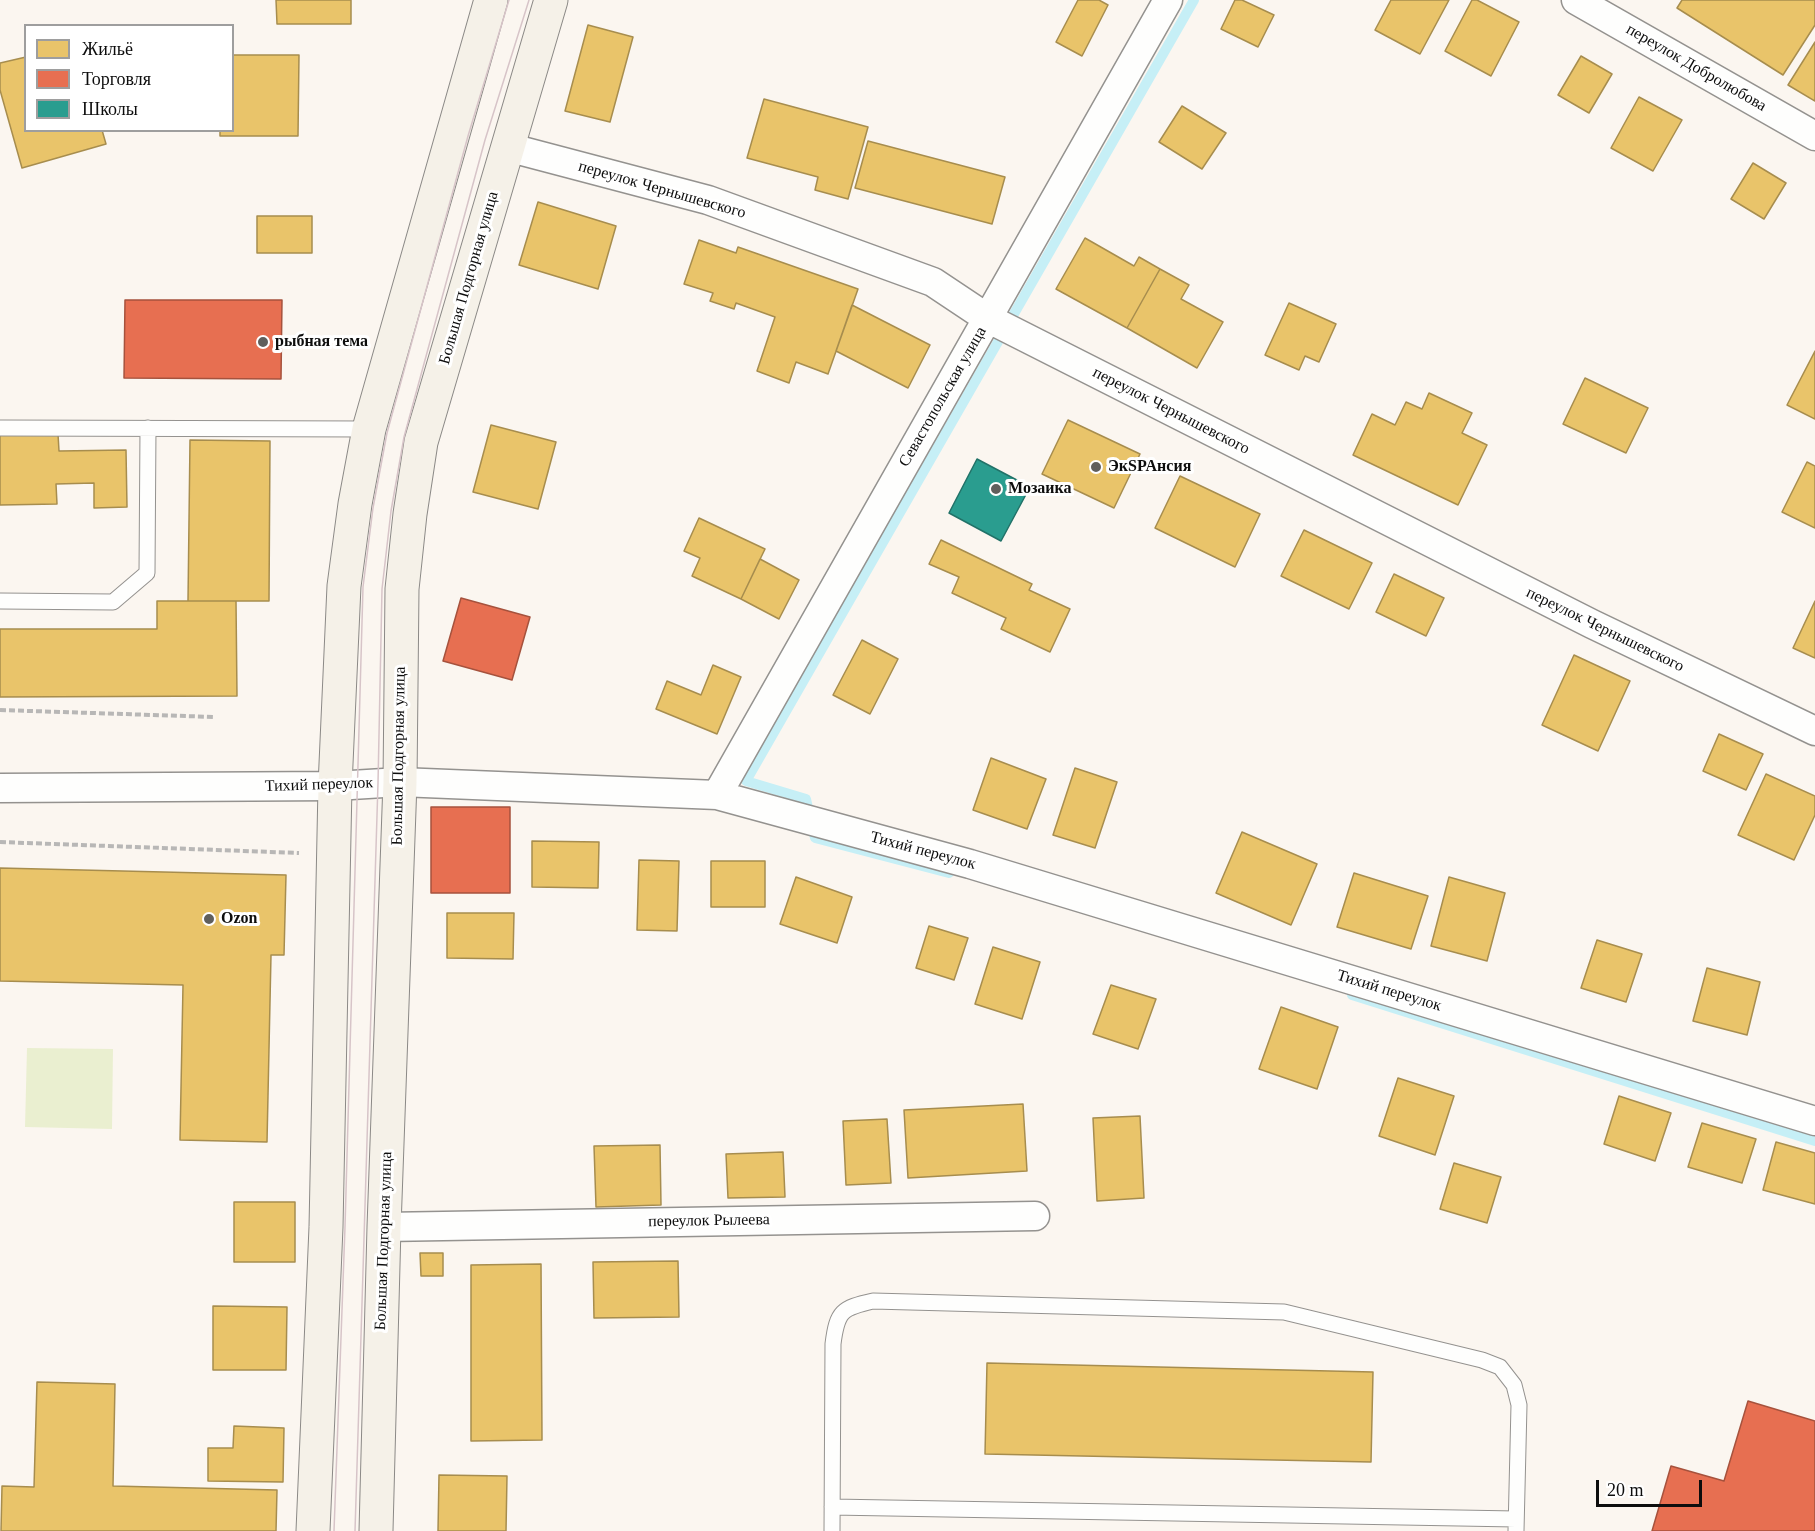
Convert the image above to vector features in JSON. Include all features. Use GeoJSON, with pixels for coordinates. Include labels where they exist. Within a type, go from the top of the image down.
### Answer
{"type":"FeatureCollection","features":[{"type":"Feature","properties":{"kind":"main road"},"geometry":{"type":"LineString","coordinates":[[313,1531],[326,1227],[335,786],[344,586],[355,504],[369,429],[491,0]]}},
{"type":"Feature","properties":{"kind":"main road","name":"Большая Подгорная улица"},"geometry":{"type":"LineString","coordinates":[[376,1531],[400,782],[402,589],[410,514],[421,442],[551,0]]}},
{"type":"Feature","properties":{"kind":"street","name":"Севастопольская улица"},"geometry":{"type":"LineString","coordinates":[[717,795],[1168,0]]}},
{"type":"Feature","properties":{"kind":"street","name":"переулок Добролюбова"},"geometry":{"type":"LineString","coordinates":[[1576,0],[1815,136]]}},
{"type":"Feature","properties":{"kind":"street","name":"переулок Чернышевского"},"geometry":{"type":"LineString","coordinates":[[507,147],[708,200],[933,282],[987,318],[1592,624],[1815,731]]}},
{"type":"Feature","properties":{"kind":"street","name":"Тихий переулок"},"geometry":{"type":"LineString","coordinates":[[0,788],[335,786],[400,782],[717,795],[970,864],[1815,1121]]}},
{"type":"Feature","properties":{"kind":"street","name":"переулок Рылеева"},"geometry":{"type":"LineString","coordinates":[[384,1227],[1035,1216]]}},
{"type":"Feature","properties":{"kind":"lane"},"geometry":{"type":"LineString","coordinates":[[0,428],[369,429]]}},
{"type":"Feature","properties":{"kind":"lane"},"geometry":{"type":"LineString","coordinates":[[0,601],[113,602],[147,573],[148,428]]}},
{"type":"Feature","properties":{"kind":"lane"},"geometry":{"type":"LineString","coordinates":[[832,1507],[1516,1525],[1519,1406],[1514,1385],[1500,1367],[1482,1360],[1284,1312],[873,1301],[849,1307],[836,1323],[833,1344],[832,1507],[832,1531]]}},
{"type":"Feature","properties":{"kind":"path"},"geometry":{"type":"LineString","coordinates":[[0,710],[215,717]]}},
{"type":"Feature","properties":{"kind":"path"},"geometry":{"type":"LineString","coordinates":[[0,842],[334,855]]}},
{"type":"Feature","properties":{"kind":"green space"},"geometry":{"type":"Polygon","coordinates":[[[27,1048],[113,1049],[112,1129],[25,1127],[27,1048]]]}},
{"type":"Feature","properties":{"kind":"building: Жильё"},"geometry":{"type":"Polygon","coordinates":[[[276,0],[351,0],[351,24],[277,24],[276,0]]]}},
{"type":"Feature","properties":{"kind":"building: Жильё"},"geometry":{"type":"Polygon","coordinates":[[[1078,0],[1099,0],[1108,5],[1082,56],[1056,42],[1078,0]]]}},
{"type":"Feature","properties":{"kind":"building: Жильё"},"geometry":{"type":"Polygon","coordinates":[[[1235,0],[1242,0],[1274,15],[1258,47],[1221,29],[1235,0]]]}},
{"type":"Feature","properties":{"kind":"building: Жильё"},"geometry":{"type":"Polygon","coordinates":[[[1391,0],[1449,0],[1420,54],[1375,30],[1391,0]]]}},
{"type":"Feature","properties":{"kind":"building: Жильё"},"geometry":{"type":"Polygon","coordinates":[[[1472,0],[1477,0],[1519,22],[1491,76],[1445,51],[1472,0]]]}},
{"type":"Feature","properties":{"kind":"building: Жильё"},"geometry":{"type":"Polygon","coordinates":[[[1682,0],[1815,0],[1815,25],[1783,75],[1677,8],[1682,0]]]}},
{"type":"Feature","properties":{"kind":"building: Жильё"},"geometry":{"type":"Polygon","coordinates":[[[588,25],[633,37],[610,122],[565,111],[588,25]]]}},
{"type":"Feature","properties":{"kind":"building: Жильё"},"geometry":{"type":"Polygon","coordinates":[[[1815,42],[1815,101],[1788,85],[1815,42]]]}},
{"type":"Feature","properties":{"kind":"building: Жильё"},"geometry":{"type":"Polygon","coordinates":[[[234,55],[299,55],[298,136],[220,136],[220,132],[234,132],[234,55]]]}},
{"type":"Feature","properties":{"kind":"building: Жильё"},"geometry":{"type":"Polygon","coordinates":[[[1581,56],[1612,74],[1589,113],[1558,95],[1581,56]]]}},
{"type":"Feature","properties":{"kind":"building: Жильё"},"geometry":{"type":"Polygon","coordinates":[[[24,57],[24,132],[103,132],[106,144],[22,168],[0,90],[0,63],[24,57]]]}},
{"type":"Feature","properties":{"kind":"building: Жильё"},"geometry":{"type":"Polygon","coordinates":[[[1639,97],[1682,120],[1653,171],[1611,148],[1639,97]]]}},
{"type":"Feature","properties":{"kind":"building: Жильё"},"geometry":{"type":"Polygon","coordinates":[[[764,99],[868,127],[848,199],[815,190],[818,177],[747,158],[764,99]]]}},
{"type":"Feature","properties":{"kind":"building: Жильё"},"geometry":{"type":"Polygon","coordinates":[[[1182,106],[1226,133],[1202,169],[1159,142],[1182,106]]]}},
{"type":"Feature","properties":{"kind":"building: Жильё"},"geometry":{"type":"Polygon","coordinates":[[[868,141],[1005,177],[992,224],[855,188],[868,141]]]}},
{"type":"Feature","properties":{"kind":"building: Жильё"},"geometry":{"type":"Polygon","coordinates":[[[1753,163],[1786,183],[1764,219],[1731,199],[1753,163]]]}},
{"type":"Feature","properties":{"kind":"building: Жильё"},"geometry":{"type":"Polygon","coordinates":[[[538,202],[616,226],[598,289],[519,265],[538,202]]]}},
{"type":"Feature","properties":{"kind":"building: Жильё"},"geometry":{"type":"Polygon","coordinates":[[[257,216],[312,216],[312,253],[257,253],[257,216]]]}},
{"type":"Feature","properties":{"kind":"building: Жильё"},"geometry":{"type":"Polygon","coordinates":[[[1085,238],[1134,266],[1139,257],[1160,269],[1127,328],[1056,289],[1085,238]]]}},
{"type":"Feature","properties":{"kind":"building: Жильё"},"geometry":{"type":"Polygon","coordinates":[[[699,240],[736,253],[738,247],[858,289],[828,374],[796,362],[789,383],[757,371],[775,317],[736,303],[734,309],[710,301],[713,293],[684,284],[699,240]]]}},
{"type":"Feature","properties":{"kind":"building: Жильё"},"geometry":{"type":"Polygon","coordinates":[[[1160,269],[1189,285],[1181,299],[1223,322],[1197,368],[1127,328],[1160,269]]]}},
{"type":"Feature","properties":{"kind":"building: Жильё"},"geometry":{"type":"Polygon","coordinates":[[[1289,303],[1336,324],[1319,362],[1305,356],[1299,370],[1265,355],[1289,303]]]}},
{"type":"Feature","properties":{"kind":"building: Жильё"},"geometry":{"type":"Polygon","coordinates":[[[852,305],[930,345],[908,388],[836,351],[852,305]]]}},
{"type":"Feature","properties":{"kind":"building: Жильё"},"geometry":{"type":"Polygon","coordinates":[[[1815,351],[1815,419],[1787,405],[1815,351]]]}},
{"type":"Feature","properties":{"kind":"building: Жильё"},"geometry":{"type":"Polygon","coordinates":[[[1585,378],[1648,408],[1626,453],[1563,424],[1585,378]]]}},
{"type":"Feature","properties":{"kind":"building: Жильё"},"geometry":{"type":"Polygon","coordinates":[[[1429,393],[1472,413],[1462,433],[1487,445],[1458,505],[1353,455],[1372,414],[1395,425],[1406,402],[1422,409],[1429,393]]]}},
{"type":"Feature","properties":{"kind":"building: Жильё"},"geometry":{"type":"Polygon","coordinates":[[[1068,420],[1140,454],[1114,508],[1042,474],[1068,420]]]}},
{"type":"Feature","properties":{"kind":"building: Жильё"},"geometry":{"type":"Polygon","coordinates":[[[491,425],[556,442],[538,509],[473,492],[491,425]]]}},
{"type":"Feature","properties":{"kind":"building: Жильё"},"geometry":{"type":"Polygon","coordinates":[[[58,434],[59,451],[126,450],[127,507],[94,508],[94,483],[56,484],[57,504],[0,505],[0,435],[58,434]]]}},
{"type":"Feature","properties":{"kind":"building: Жильё"},"geometry":{"type":"Polygon","coordinates":[[[190,440],[270,441],[269,601],[188,601],[190,440]]]}},
{"type":"Feature","properties":{"kind":"building: Жильё"},"geometry":{"type":"Polygon","coordinates":[[[1807,462],[1815,466],[1815,528],[1782,512],[1807,462]]]}},
{"type":"Feature","properties":{"kind":"building: Жильё"},"geometry":{"type":"Polygon","coordinates":[[[1180,476],[1260,514],[1235,567],[1155,528],[1180,476]]]}},
{"type":"Feature","properties":{"kind":"building: Жильё"},"geometry":{"type":"Polygon","coordinates":[[[699,518],[765,549],[741,599],[692,576],[700,558],[684,551],[699,518]]]}},
{"type":"Feature","properties":{"kind":"building: Жильё"},"geometry":{"type":"Polygon","coordinates":[[[1304,530],[1372,563],[1349,609],[1281,576],[1304,530]]]}},
{"type":"Feature","properties":{"kind":"building: Жильё"},"geometry":{"type":"Polygon","coordinates":[[[941,540],[1032,584],[1029,590],[1070,609],[1050,652],[1001,629],[1006,618],[952,593],[959,577],[929,564],[941,540]]]}},
{"type":"Feature","properties":{"kind":"building: Жильё"},"geometry":{"type":"Polygon","coordinates":[[[760,559],[799,580],[779,619],[741,599],[760,559]]]}},
{"type":"Feature","properties":{"kind":"building: Жильё"},"geometry":{"type":"Polygon","coordinates":[[[1394,574],[1444,598],[1426,636],[1376,612],[1394,574]]]}},
{"type":"Feature","properties":{"kind":"building: Жильё"},"geometry":{"type":"Polygon","coordinates":[[[157,601],[236,601],[237,696],[0,697],[0,629],[157,629],[157,601]]]}},
{"type":"Feature","properties":{"kind":"building: Жильё"},"geometry":{"type":"Polygon","coordinates":[[[1815,601],[1815,658],[1793,648],[1815,601]]]}},
{"type":"Feature","properties":{"kind":"building: Жильё"},"geometry":{"type":"Polygon","coordinates":[[[862,640],[898,659],[870,714],[833,695],[862,640]]]}},
{"type":"Feature","properties":{"kind":"building: Жильё"},"geometry":{"type":"Polygon","coordinates":[[[1574,655],[1630,681],[1598,751],[1542,725],[1574,655]]]}},
{"type":"Feature","properties":{"kind":"building: Жильё"},"geometry":{"type":"Polygon","coordinates":[[[713,665],[741,677],[717,734],[656,709],[667,681],[701,695],[713,665]]]}},
{"type":"Feature","properties":{"kind":"building: Жильё"},"geometry":{"type":"Polygon","coordinates":[[[1719,734],[1763,754],[1746,790],[1703,771],[1719,734]]]}},
{"type":"Feature","properties":{"kind":"building: Жильё"},"geometry":{"type":"Polygon","coordinates":[[[991,758],[1046,779],[1027,829],[973,810],[991,758]]]}},
{"type":"Feature","properties":{"kind":"building: Жильё"},"geometry":{"type":"Polygon","coordinates":[[[1075,768],[1117,782],[1095,848],[1053,835],[1075,768]]]}},
{"type":"Feature","properties":{"kind":"building: Жильё"},"geometry":{"type":"Polygon","coordinates":[[[1766,774],[1815,796],[1815,815],[1794,860],[1738,835],[1766,774]]]}},
{"type":"Feature","properties":{"kind":"building: Жильё"},"geometry":{"type":"Polygon","coordinates":[[[1242,832],[1317,864],[1291,925],[1216,893],[1242,832]]]}},
{"type":"Feature","properties":{"kind":"building: Жильё"},"geometry":{"type":"Polygon","coordinates":[[[532,841],[599,842],[598,888],[532,887],[532,841]]]}},
{"type":"Feature","properties":{"kind":"building: Жильё"},"geometry":{"type":"Polygon","coordinates":[[[639,860],[679,861],[677,931],[637,930],[639,860]]]}},
{"type":"Feature","properties":{"kind":"building: Жильё"},"geometry":{"type":"Polygon","coordinates":[[[711,861],[765,861],[765,907],[711,907],[711,861]]]}},
{"type":"Feature","properties":{"kind":"building: Жильё"},"geometry":{"type":"Polygon","coordinates":[[[0,868],[286,875],[284,955],[271,955],[267,1142],[180,1140],[183,985],[0,981],[0,868]]]}},
{"type":"Feature","properties":{"kind":"building: Жильё"},"geometry":{"type":"Polygon","coordinates":[[[1354,873],[1428,896],[1411,949],[1337,927],[1354,873]]]}},
{"type":"Feature","properties":{"kind":"building: Жильё"},"geometry":{"type":"Polygon","coordinates":[[[796,877],[852,897],[837,943],[780,924],[796,877]]]}},
{"type":"Feature","properties":{"kind":"building: Жильё"},"geometry":{"type":"Polygon","coordinates":[[[1449,877],[1505,893],[1487,961],[1431,946],[1449,877]]]}},
{"type":"Feature","properties":{"kind":"building: Жильё"},"geometry":{"type":"Polygon","coordinates":[[[447,913],[514,913],[513,959],[447,958],[447,913]]]}},
{"type":"Feature","properties":{"kind":"building: Жильё"},"geometry":{"type":"Polygon","coordinates":[[[929,926],[968,938],[954,980],[916,968],[929,926]]]}},
{"type":"Feature","properties":{"kind":"building: Жильё"},"geometry":{"type":"Polygon","coordinates":[[[1597,940],[1642,954],[1626,1002],[1581,988],[1597,940]]]}},
{"type":"Feature","properties":{"kind":"building: Жильё"},"geometry":{"type":"Polygon","coordinates":[[[993,947],[1040,962],[1022,1019],[975,1004],[993,947]]]}},
{"type":"Feature","properties":{"kind":"building: Жильё"},"geometry":{"type":"Polygon","coordinates":[[[1707,968],[1760,982],[1747,1035],[1693,1021],[1707,968]]]}},
{"type":"Feature","properties":{"kind":"building: Жильё"},"geometry":{"type":"Polygon","coordinates":[[[1111,985],[1156,999],[1138,1049],[1093,1034],[1111,985]]]}},
{"type":"Feature","properties":{"kind":"building: Жильё"},"geometry":{"type":"Polygon","coordinates":[[[1281,1007],[1338,1027],[1317,1089],[1259,1069],[1281,1007]]]}},
{"type":"Feature","properties":{"kind":"building: Жильё"},"geometry":{"type":"Polygon","coordinates":[[[1398,1078],[1454,1096],[1435,1155],[1379,1136],[1398,1078]]]}},
{"type":"Feature","properties":{"kind":"building: Жильё"},"geometry":{"type":"Polygon","coordinates":[[[1619,1096],[1671,1113],[1655,1161],[1604,1144],[1619,1096]]]}},
{"type":"Feature","properties":{"kind":"building: Жильё"},"geometry":{"type":"Polygon","coordinates":[[[1023,1104],[1027,1171],[908,1178],[904,1110],[1023,1104]]]}},
{"type":"Feature","properties":{"kind":"building: Жильё"},"geometry":{"type":"Polygon","coordinates":[[[1140,1116],[1144,1198],[1097,1201],[1093,1118],[1140,1116]]]}},
{"type":"Feature","properties":{"kind":"building: Жильё"},"geometry":{"type":"Polygon","coordinates":[[[887,1119],[891,1183],[846,1185],[843,1121],[887,1119]]]}},
{"type":"Feature","properties":{"kind":"building: Жильё"},"geometry":{"type":"Polygon","coordinates":[[[1702,1123],[1756,1139],[1742,1183],[1688,1167],[1702,1123]]]}},
{"type":"Feature","properties":{"kind":"building: Жильё"},"geometry":{"type":"Polygon","coordinates":[[[1776,1142],[1815,1153],[1815,1204],[1763,1190],[1776,1142]]]}},
{"type":"Feature","properties":{"kind":"building: Жильё"},"geometry":{"type":"Polygon","coordinates":[[[660,1145],[661,1205],[596,1207],[594,1146],[660,1145]]]}},
{"type":"Feature","properties":{"kind":"building: Жильё"},"geometry":{"type":"Polygon","coordinates":[[[783,1152],[785,1197],[728,1198],[726,1154],[783,1152]]]}},
{"type":"Feature","properties":{"kind":"building: Жильё"},"geometry":{"type":"Polygon","coordinates":[[[1454,1163],[1501,1177],[1487,1223],[1440,1209],[1454,1163]]]}},
{"type":"Feature","properties":{"kind":"building: Жильё"},"geometry":{"type":"Polygon","coordinates":[[[234,1202],[295,1202],[295,1262],[234,1262],[234,1202]]]}},
{"type":"Feature","properties":{"kind":"building: Жильё"},"geometry":{"type":"Polygon","coordinates":[[[420,1253],[443,1253],[443,1276],[421,1276],[420,1253]]]}},
{"type":"Feature","properties":{"kind":"building: Жильё"},"geometry":{"type":"Polygon","coordinates":[[[678,1261],[679,1317],[594,1318],[593,1262],[678,1261]]]}},
{"type":"Feature","properties":{"kind":"building: Жильё"},"geometry":{"type":"Polygon","coordinates":[[[541,1264],[542,1440],[471,1441],[471,1265],[541,1264]]]}},
{"type":"Feature","properties":{"kind":"building: Жильё"},"geometry":{"type":"Polygon","coordinates":[[[213,1306],[287,1307],[286,1370],[213,1370],[213,1306]]]}},
{"type":"Feature","properties":{"kind":"building: Жильё"},"geometry":{"type":"Polygon","coordinates":[[[987,1363],[1373,1372],[1371,1462],[985,1454],[987,1363]]]}},
{"type":"Feature","properties":{"kind":"building: Жильё"},"geometry":{"type":"Polygon","coordinates":[[[37,1382],[115,1384],[113,1486],[277,1490],[276,1531],[1,1531],[2,1486],[34,1487],[37,1382]]]}},
{"type":"Feature","properties":{"kind":"building: Жильё"},"geometry":{"type":"Polygon","coordinates":[[[234,1426],[284,1428],[283,1482],[208,1481],[208,1448],[233,1448],[234,1426]]]}},
{"type":"Feature","properties":{"kind":"building: Жильё"},"geometry":{"type":"Polygon","coordinates":[[[439,1475],[507,1476],[506,1531],[438,1531],[439,1475]]]}},
{"type":"Feature","properties":{"kind":"building: Торговля"},"geometry":{"type":"Polygon","coordinates":[[[125,300],[282,300],[281,379],[124,378],[125,300]]]}},
{"type":"Feature","properties":{"kind":"building: Торговля"},"geometry":{"type":"Polygon","coordinates":[[[461,598],[530,617],[512,680],[443,661],[461,598]]]}},
{"type":"Feature","properties":{"kind":"building: Торговля"},"geometry":{"type":"Polygon","coordinates":[[[431,807],[510,807],[510,893],[431,893],[431,807]]]}},
{"type":"Feature","properties":{"kind":"building: Торговля"},"geometry":{"type":"Polygon","coordinates":[[[1748,1401],[1815,1421],[1815,1531],[1652,1531],[1671,1466],[1724,1481],[1748,1401]]]}},
{"type":"Feature","properties":{"kind":"building: Школы"},"geometry":{"type":"Polygon","coordinates":[[[977,459],[1030,487],[1001,541],[949,513],[977,459]]]}},
{"type":"Feature","properties":{"kind":"waterway"},"geometry":{"type":"LineString","coordinates":[[949,873],[815,838],[806,799],[746,781],[1194,0]]}},
{"type":"Feature","properties":{"kind":"waterway"},"geometry":{"type":"LineString","coordinates":[[1352,995],[1815,1141]]}},
{"type":"Feature","properties":{"kind":"tram line"},"geometry":{"type":"LineString","coordinates":[[334,1531],[363,587],[373,508],[387,433],[468,136],[509,0]]}},
{"type":"Feature","properties":{"kind":"tram line"},"geometry":{"type":"LineString","coordinates":[[355,1531],[382,589],[391,511],[404,437],[485,140],[529,0]]}},
{"type":"Feature","properties":{"kind":"place","name":"рыбная тема"},"geometry":{"type":"Point","coordinates":[263,342]}},
{"type":"Feature","properties":{"kind":"place","name":"ЭкSPAнсия"},"geometry":{"type":"Point","coordinates":[1096,467]}},
{"type":"Feature","properties":{"kind":"place","name":"Мозаика"},"geometry":{"type":"Point","coordinates":[996,489]}},
{"type":"Feature","properties":{"kind":"place","name":"Ozon"},"geometry":{"type":"Point","coordinates":[209,919]}}]}
